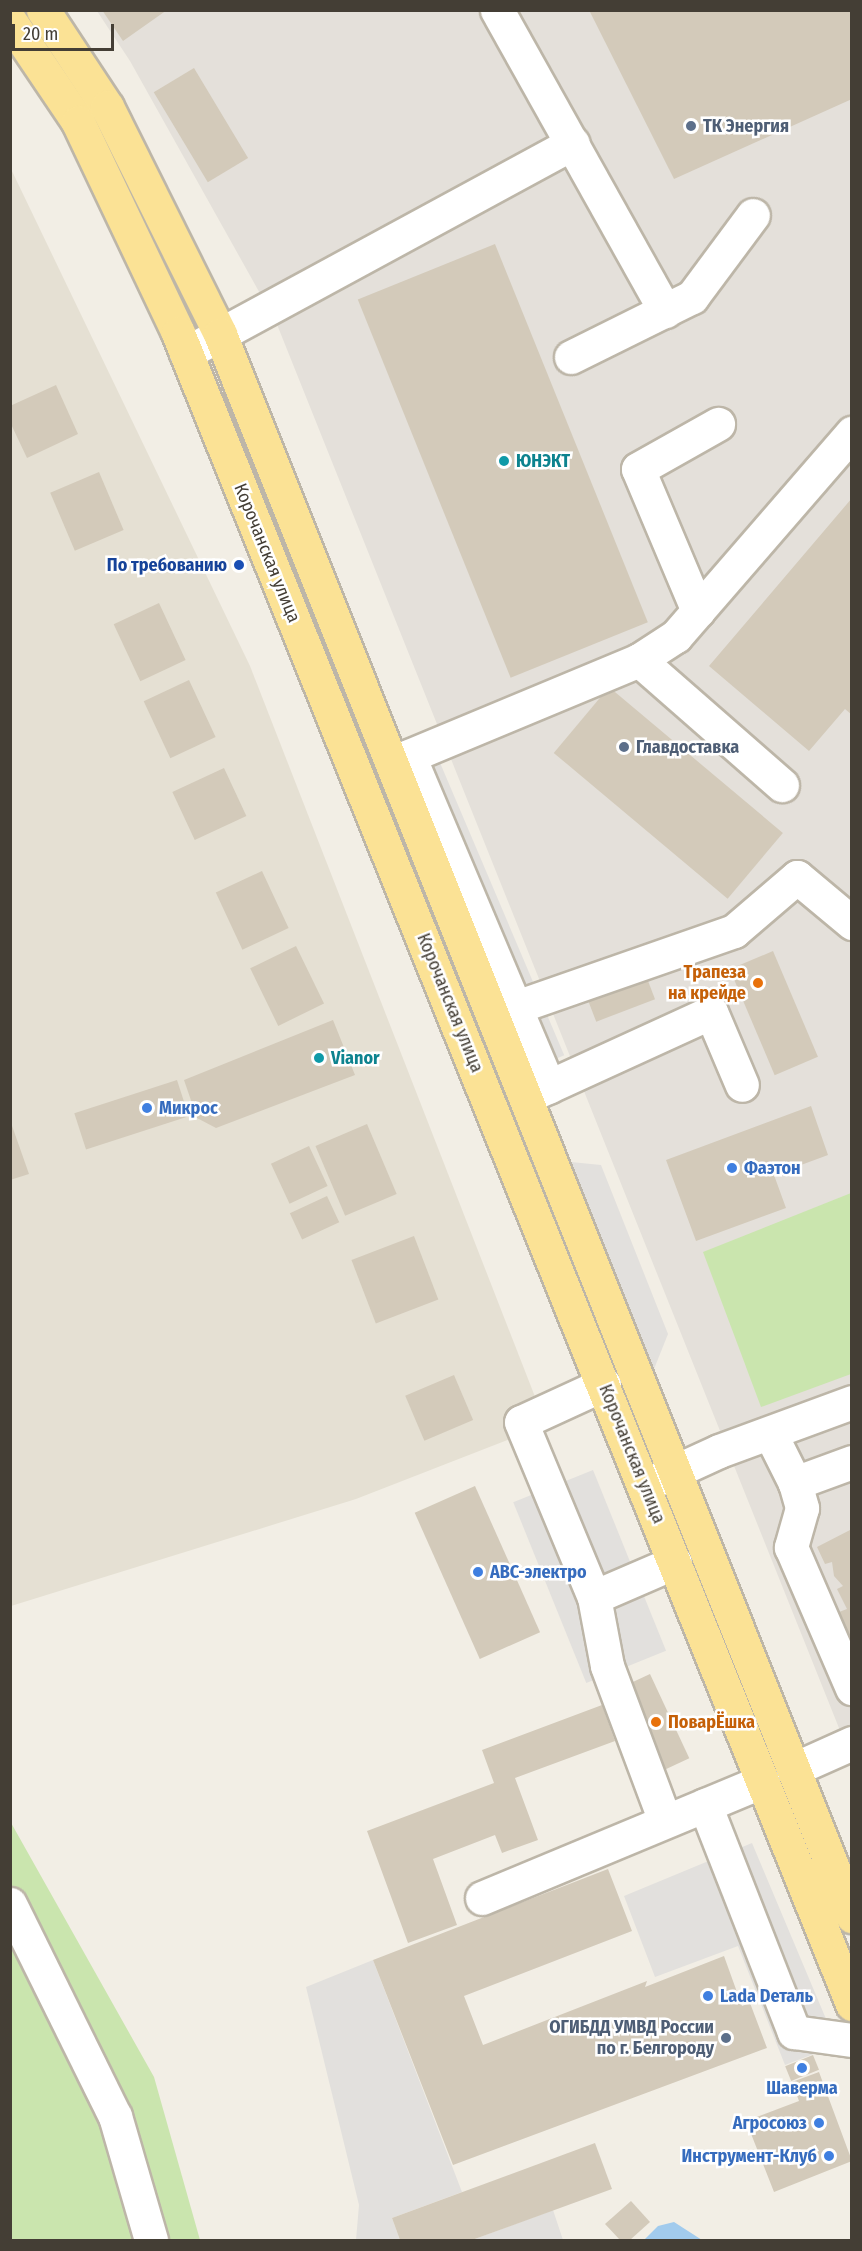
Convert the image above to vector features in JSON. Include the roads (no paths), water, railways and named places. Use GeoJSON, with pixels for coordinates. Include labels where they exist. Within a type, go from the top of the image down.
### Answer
{"type":"FeatureCollection","features":[{"type":"Feature","properties":{"kind":"main road","name":"Корочанская улица"},"geometry":{"type":"LineString","coordinates":[[43,10],[107,107],[220,334],[537,1092],[675,1471],[852,1916]]}},
{"type":"Feature","properties":{"kind":"main road","name":"Корочанская улица"},"geometry":{"type":"LineString","coordinates":[[10,21],[78,123],[186,353],[645,1485],[852,2004]]}},
{"type":"Feature","properties":{"kind":"street"},"geometry":{"type":"LineString","coordinates":[[497,10],[665,311]]}},
{"type":"Feature","properties":{"kind":"street"},"geometry":{"type":"LineString","coordinates":[[186,353],[573,143]]}},
{"type":"Feature","properties":{"kind":"street"},"geometry":{"type":"LineString","coordinates":[[571,357],[692,297],[753,215]]}},
{"type":"Feature","properties":{"kind":"street"},"geometry":{"type":"LineString","coordinates":[[698,611],[638,469],[718,424]]}},
{"type":"Feature","properties":{"kind":"street"},"geometry":{"type":"LineString","coordinates":[[400,760],[639,660],[676,636],[852,433]]}},
{"type":"Feature","properties":{"kind":"street"},"geometry":{"type":"LineString","coordinates":[[639,660],[782,785]]}},
{"type":"Feature","properties":{"kind":"street"},"geometry":{"type":"LineString","coordinates":[[503,1011],[734,931],[797,877],[852,923]]}},
{"type":"Feature","properties":{"kind":"street"},"geometry":{"type":"LineString","coordinates":[[537,1092],[711,1012],[742,1085]]}},
{"type":"Feature","properties":{"kind":"street"},"geometry":{"type":"LineString","coordinates":[[604,1384],[521,1422],[594,1597],[607,1666],[665,1821]]}},
{"type":"Feature","properties":{"kind":"street"},"geometry":{"type":"LineString","coordinates":[[645,1485],[675,1471],[852,1402]]}},
{"type":"Feature","properties":{"kind":"street"},"geometry":{"type":"LineString","coordinates":[[770,1433],[795,1483],[802,1509],[791,1547],[852,1688]]}},
{"type":"Feature","properties":{"kind":"street"},"geometry":{"type":"LineString","coordinates":[[795,1483],[852,1462]]}},
{"type":"Feature","properties":{"kind":"street"},"geometry":{"type":"LineString","coordinates":[[594,1597],[675,1562]]}},
{"type":"Feature","properties":{"kind":"street"},"geometry":{"type":"LineString","coordinates":[[794,1769],[852,1743]]}},
{"type":"Feature","properties":{"kind":"street"},"geometry":{"type":"LineString","coordinates":[[482,1898],[763,1781]]}},
{"type":"Feature","properties":{"kind":"street"},"geometry":{"type":"LineString","coordinates":[[705,1805],[794,2032],[852,2040]]}},
{"type":"Feature","properties":{"kind":"street"},"geometry":{"type":"LineString","coordinates":[[10,1904],[116,2116],[151,2241]]}},
{"type":"Feature","properties":{"kind":"water"},"geometry":{"type":"Polygon","coordinates":[[[674,2222],[702,2240],[644,2240],[658,2226],[674,2222]]]}},
{"type":"Feature","properties":{"kind":"place","name":"ТК Энергия"},"geometry":{"type":"Point","coordinates":[691,126]}},
{"type":"Feature","properties":{"kind":"place","name":"ЮНЭКТ"},"geometry":{"type":"Point","coordinates":[504,461]}},
{"type":"Feature","properties":{"kind":"place","name":"По требованию"},"geometry":{"type":"Point","coordinates":[239,565]}},
{"type":"Feature","properties":{"kind":"place","name":"Главдоставка"},"geometry":{"type":"Point","coordinates":[624,747]}},
{"type":"Feature","properties":{"kind":"place","name":"Трапеза на крейде"},"geometry":{"type":"Point","coordinates":[758,983]}},
{"type":"Feature","properties":{"kind":"place","name":"Vianor"},"geometry":{"type":"Point","coordinates":[319,1058]}},
{"type":"Feature","properties":{"kind":"place","name":"Микрос"},"geometry":{"type":"Point","coordinates":[147,1108]}},
{"type":"Feature","properties":{"kind":"place","name":"Фаэтон"},"geometry":{"type":"Point","coordinates":[732,1168]}},
{"type":"Feature","properties":{"kind":"place","name":"АВС-электро"},"geometry":{"type":"Point","coordinates":[478,1572]}},
{"type":"Feature","properties":{"kind":"place","name":"ПоварЁшка"},"geometry":{"type":"Point","coordinates":[656,1722]}},
{"type":"Feature","properties":{"kind":"place","name":"Lada Dеталь"},"geometry":{"type":"Point","coordinates":[708,1996]}},
{"type":"Feature","properties":{"kind":"place","name":"ОГИБДД УМВД России по г. Белгороду"},"geometry":{"type":"Point","coordinates":[726,2038]}},
{"type":"Feature","properties":{"kind":"place","name":"Шаверма"},"geometry":{"type":"Point","coordinates":[802,2068]}},
{"type":"Feature","properties":{"kind":"place","name":"Агросоюз"},"geometry":{"type":"Point","coordinates":[819,2123]}},
{"type":"Feature","properties":{"kind":"place","name":"Инструмент-Клуб"},"geometry":{"type":"Point","coordinates":[829,2156]}}]}
